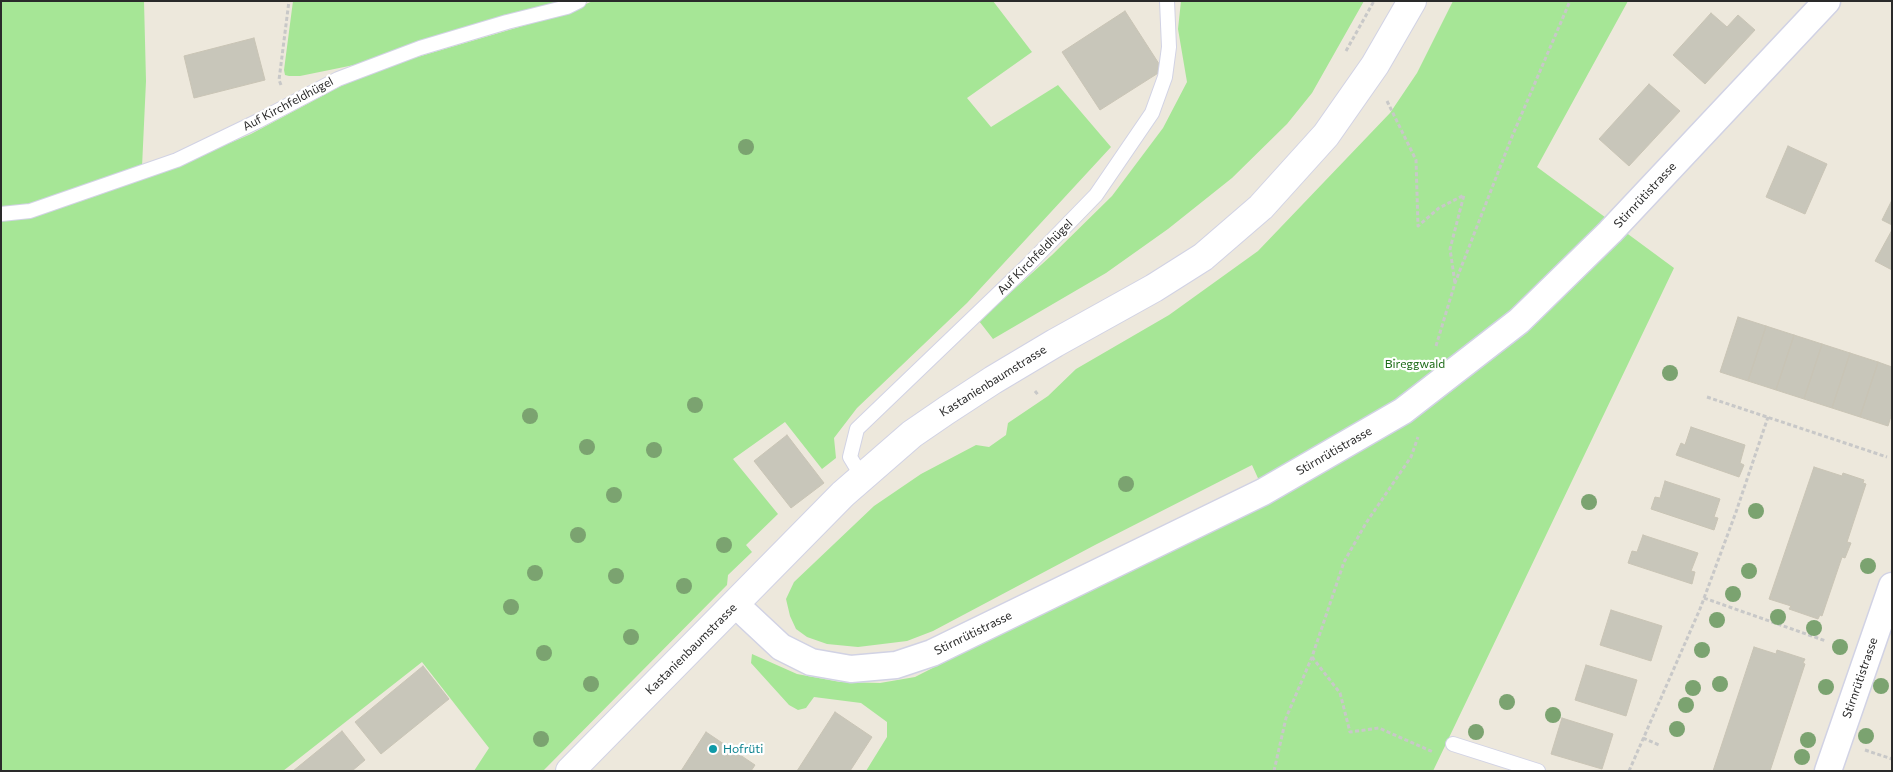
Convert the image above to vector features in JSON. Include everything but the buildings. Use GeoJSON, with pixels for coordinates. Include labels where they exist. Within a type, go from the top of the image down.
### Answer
{"type":"FeatureCollection","features":[{"type":"Feature","properties":{"kind":"street","name":"Kastanienbaumstrasse"},"geometry":{"type":"LineString","coordinates":[[570,771],[798,539],[862,477],[912,434],[1055,343],[1154,288],[1203,257],[1261,207],[1326,135],[1375,65],[1412,1]]}},
{"type":"Feature","properties":{"kind":"street","name":"Stirnrütistrasse"},"geometry":{"type":"LineString","coordinates":[[735,604],[781,648],[811,662],[851,669],[896,665],[932,653],[1263,492],[1402,411],[1519,321],[1610,232],[1827,1]]}},
{"type":"Feature","properties":{"kind":"street","name":"Stirnrütistrasse"},"geometry":{"type":"LineString","coordinates":[[1828,771],[1892,586]]}},
{"type":"Feature","properties":{"kind":"lane","name":"Auf Kirchfeldhügel"},"geometry":{"type":"LineString","coordinates":[[1,214],[30,211],[177,160],[258,121],[338,79],[420,48],[507,22],[567,7],[579,1]]}},
{"type":"Feature","properties":{"kind":"lane","name":"Auf Kirchfeldhügel"},"geometry":{"type":"LineString","coordinates":[[862,477],[850,457],[858,429],[1028,265],[1096,195],[1152,113],[1165,77],[1169,47],[1166,1]]}},
{"type":"Feature","properties":{"kind":"lane"},"geometry":{"type":"LineString","coordinates":[[1452,744],[1538,771]]}},
{"type":"Feature","properties":{"kind":"path"},"geometry":{"type":"LineString","coordinates":[[288,105],[279,80],[289,1]]}},
{"type":"Feature","properties":{"kind":"path"},"geometry":{"type":"LineString","coordinates":[[1343,55],[1374,1]]}},
{"type":"Feature","properties":{"kind":"path"},"geometry":{"type":"LineString","coordinates":[[1435,386],[1428,375],[1455,284],[1511,139],[1570,1]]}},
{"type":"Feature","properties":{"kind":"path"},"geometry":{"type":"LineString","coordinates":[[1387,101],[1416,160],[1418,226],[1439,208],[1464,195],[1450,249],[1455,284]]}},
{"type":"Feature","properties":{"kind":"path"},"geometry":{"type":"LineString","coordinates":[[1035,391],[1039,396]]}},
{"type":"Feature","properties":{"kind":"path"},"geometry":{"type":"LineString","coordinates":[[1707,397],[1887,457]]}},
{"type":"Feature","properties":{"kind":"path"},"geometry":{"type":"LineString","coordinates":[[1629,771],[1704,598],[1736,512],[1768,417]]}},
{"type":"Feature","properties":{"kind":"path"},"geometry":{"type":"LineString","coordinates":[[1274,771],[1286,718],[1312,657],[1344,562],[1366,523],[1411,456],[1420,430]]}},
{"type":"Feature","properties":{"kind":"path"},"geometry":{"type":"LineString","coordinates":[[1704,598],[1826,641]]}},
{"type":"Feature","properties":{"kind":"path"},"geometry":{"type":"LineString","coordinates":[[1312,657],[1340,693],[1350,732],[1379,728],[1434,753],[1439,738],[1452,744]]}},
{"type":"Feature","properties":{"kind":"path"},"geometry":{"type":"LineString","coordinates":[[1643,738],[1659,745]]}},
{"type":"Feature","properties":{"kind":"path"},"geometry":{"type":"LineString","coordinates":[[1867,751],[1892,759]]}},
{"type":"Feature","properties":{"kind":"green space"},"geometry":{"type":"Polygon","coordinates":[[[1,1],[144,1],[146,81],[142,167],[55,196],[21,206],[1,209],[1,1]]]}},
{"type":"Feature","properties":{"kind":"green space"},"geometry":{"type":"Polygon","coordinates":[[[293,1],[561,1],[354,65],[300,76],[289,76],[285,75],[284,70],[293,1]]]}},
{"type":"Feature","properties":{"kind":"green space"},"geometry":{"type":"Polygon","coordinates":[[[593,1],[993,1],[1032,52],[967,98],[991,127],[1058,85],[1111,147],[967,303],[857,408],[834,438],[836,458],[822,469],[785,422],[733,459],[778,514],[746,545],[752,552],[728,575],[727,585],[543,771],[474,771],[489,748],[422,662],[283,771],[1,771],[1,221],[40,214],[96,196],[178,165],[251,134],[341,86],[397,63],[560,15],[593,1]]]}},
{"type":"Feature","properties":{"kind":"green space"},"geometry":{"type":"Polygon","coordinates":[[[1181,1],[1364,1],[1312,93],[1287,124],[1232,178],[1168,229],[1106,273],[993,339],[979,321],[1052,255],[1112,196],[1163,128],[1187,82],[1178,29],[1181,1]]]}},
{"type":"Feature","properties":{"kind":"green space","name":"Bireggwald"},"geometry":{"type":"Polygon","coordinates":[[[1453,1],[1628,1],[1537,167],[1674,268],[1433,771],[866,771],[887,737],[887,722],[861,703],[814,697],[806,708],[798,710],[789,705],[751,663],[752,654],[797,674],[840,682],[880,683],[915,677],[1267,498],[1252,465],[1095,545],[933,631],[907,641],[858,647],[827,644],[807,637],[796,629],[790,616],[786,599],[794,582],[874,506],[921,474],[976,445],[989,447],[1006,435],[1008,423],[1048,396],[1076,369],[1169,315],[1258,251],[1390,113],[1417,73],[1453,1]]]}},
{"type":"Feature","properties":{"kind":"place","name":"Hofrüti"},"geometry":{"type":"Point","coordinates":[713,749]}}]}
